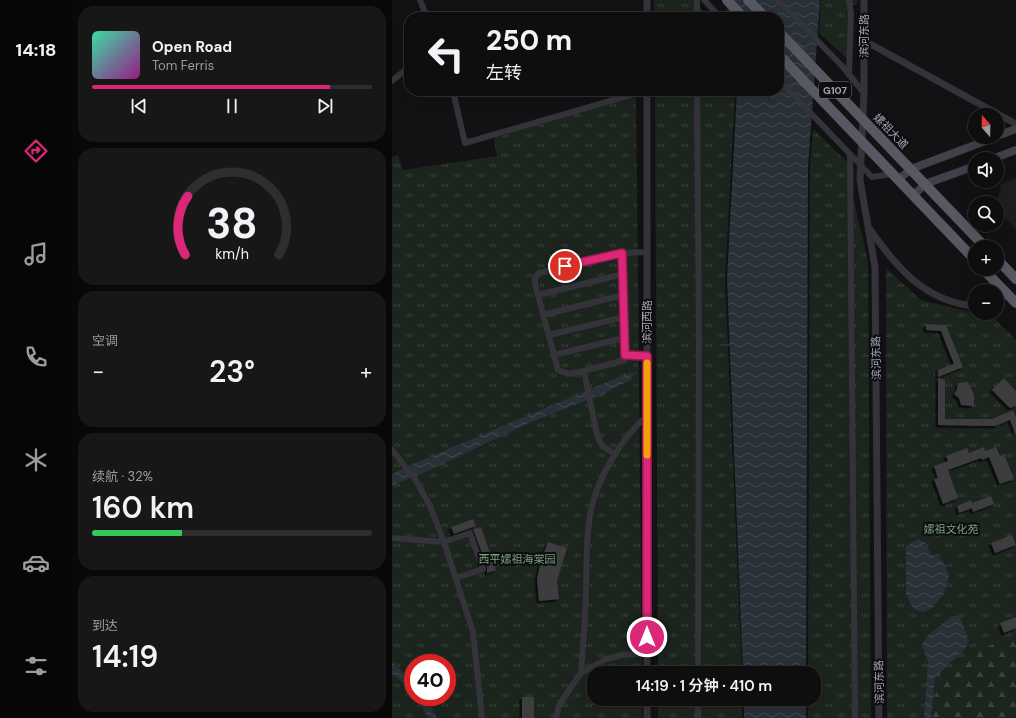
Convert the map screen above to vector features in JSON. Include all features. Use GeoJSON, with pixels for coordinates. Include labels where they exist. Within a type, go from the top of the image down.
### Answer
{"type":"FeatureCollection","features":[{"type":"Feature","properties":{"kind":"highway"},"geometry":{"type":"LineString","coordinates":[[727,0],[738,12]]}},
{"type":"Feature","properties":{"kind":"highway"},"geometry":{"type":"LineString","coordinates":[[748,0],[760,12]]}},
{"type":"Feature","properties":{"kind":"highway","name":"嫘祖大道"},"geometry":{"type":"LineString","coordinates":[[784,37],[978,240]]}},
{"type":"Feature","properties":{"kind":"highway","name":"G107"},"geometry":{"type":"LineString","coordinates":[[784,60],[968,253]]}},
{"type":"Feature","properties":{"kind":"highway"},"geometry":{"type":"LineString","coordinates":[[1004,266],[1016,279]]}},
{"type":"Feature","properties":{"kind":"highway"},"geometry":{"type":"LineString","coordinates":[[1004,296],[1016,303]]}},
{"type":"Feature","properties":{"kind":"main road"},"geometry":{"type":"LineString","coordinates":[[1004,134],[1016,129]]}},
{"type":"Feature","properties":{"kind":"main road"},"geometry":{"type":"LineString","coordinates":[[895,177],[911,169],[977,144]]}},
{"type":"Feature","properties":{"kind":"main road"},"geometry":{"type":"LineString","coordinates":[[1004,154],[1016,150]]}},
{"type":"Feature","properties":{"kind":"main road"},"geometry":{"type":"LineString","coordinates":[[913,196],[926,184],[968,169]]}},
{"type":"Feature","properties":{"kind":"street"},"geometry":{"type":"LineString","coordinates":[[420,0],[425,12]]}},
{"type":"Feature","properties":{"kind":"street"},"geometry":{"type":"LineString","coordinates":[[647,0],[647,12]]}},
{"type":"Feature","properties":{"kind":"street"},"geometry":{"type":"LineString","coordinates":[[696,0],[697,12]]}},
{"type":"Feature","properties":{"kind":"street"},"geometry":{"type":"LineString","coordinates":[[704,0],[715,12]]}},
{"type":"Feature","properties":{"kind":"street"},"geometry":{"type":"LineString","coordinates":[[778,0],[843,67],[864,93]]}},
{"type":"Feature","properties":{"kind":"street"},"geometry":{"type":"LineString","coordinates":[[849,0],[851,13],[849,75]]}},
{"type":"Feature","properties":{"kind":"street","name":"滨河东路"},"geometry":{"type":"LineString","coordinates":[[864,0],[864,93],[860,180],[875,267],[879,718]]}},
{"type":"Feature","properties":{"kind":"street"},"geometry":{"type":"LineString","coordinates":[[863,40],[1016,124]]}},
{"type":"Feature","properties":{"kind":"street"},"geometry":{"type":"LineString","coordinates":[[392,81],[404,71]]}},
{"type":"Feature","properties":{"kind":"street"},"geometry":{"type":"LineString","coordinates":[[784,85],[872,178],[895,177]]}},
{"type":"Feature","properties":{"kind":"street"},"geometry":{"type":"LineString","coordinates":[[454,96],[465,143],[628,96]]}},
{"type":"Feature","properties":{"kind":"street","name":"滨河西路"},"geometry":{"type":"LineString","coordinates":[[645,96],[647,666]]}},
{"type":"Feature","properties":{"kind":"street"},"geometry":{"type":"LineString","coordinates":[[697,96],[699,340],[698,666]]}},
{"type":"Feature","properties":{"kind":"street"},"geometry":{"type":"LineString","coordinates":[[850,154],[855,718]]}},
{"type":"Feature","properties":{"kind":"street"},"geometry":{"type":"LineString","coordinates":[[868,226],[885,251],[914,281],[935,296],[958,304],[968,305]]}},
{"type":"Feature","properties":{"kind":"street"},"geometry":{"type":"LineString","coordinates":[[622,253],[625,360],[584,371],[568,374],[561,372],[558,370],[548,335],[535,278],[539,273],[622,253],[646,252]]}},
{"type":"Feature","properties":{"kind":"street"},"geometry":{"type":"LineString","coordinates":[[538,295],[623,274]]}},
{"type":"Feature","properties":{"kind":"street"},"geometry":{"type":"LineString","coordinates":[[543,315],[623,295]]}},
{"type":"Feature","properties":{"kind":"street"},"geometry":{"type":"LineString","coordinates":[[548,335],[624,317]]}},
{"type":"Feature","properties":{"kind":"street"},"geometry":{"type":"LineString","coordinates":[[554,355],[624,338]]}},
{"type":"Feature","properties":{"kind":"street"},"geometry":{"type":"LineString","coordinates":[[625,355],[647,356]]}},
{"type":"Feature","properties":{"kind":"street"},"geometry":{"type":"LineString","coordinates":[[584,371],[597,435],[602,446],[615,454]]}},
{"type":"Feature","properties":{"kind":"street"},"geometry":{"type":"LineString","coordinates":[[581,673],[585,627],[586,549],[590,513],[600,483],[615,454],[634,427],[647,416]]}},
{"type":"Feature","properties":{"kind":"street"},"geometry":{"type":"LineString","coordinates":[[392,450],[405,464],[415,479],[430,506],[444,542],[473,632],[482,718]]}},
{"type":"Feature","properties":{"kind":"street"},"geometry":{"type":"LineString","coordinates":[[392,538],[444,542],[470,534],[483,569],[456,578]]}},
{"type":"Feature","properties":{"kind":"street"},"geometry":{"type":"LineString","coordinates":[[556,718],[559,705],[581,673],[606,659],[622,654],[647,653]]}},
{"type":"Feature","properties":{"kind":"street"},"geometry":{"type":"LineString","coordinates":[[647,706],[647,718]]}},
{"type":"Feature","properties":{"kind":"street"},"geometry":{"type":"LineString","coordinates":[[698,706],[698,718]]}},
{"type":"Feature","properties":{"kind":"shaded area"},"geometry":{"type":"Polygon","coordinates":[[[1016,178],[1016,229],[1004,217],[1004,196],[998,196],[1000,188],[1004,188],[1004,183],[1016,178]]]}},
{"type":"Feature","properties":{"kind":"green space"},"geometry":{"type":"Polygon","coordinates":[[[654,0],[693,0],[704,12],[654,12],[654,0]]]}},
{"type":"Feature","properties":{"kind":"green space"},"geometry":{"type":"Polygon","coordinates":[[[821,0],[857,0],[857,4],[848,6],[848,59],[819,33],[821,0]]]}},
{"type":"Feature","properties":{"kind":"green space","name":"西平嫘祖海棠园"},"geometry":{"type":"Polygon","coordinates":[[[636,96],[642,666],[587,666],[587,706],[642,706],[642,718],[392,718],[392,157],[398,155],[403,170],[497,156],[494,138],[636,96]]]}},
{"type":"Feature","properties":{"kind":"green space"},"geometry":{"type":"Polygon","coordinates":[[[655,96],[735,96],[725,280],[742,666],[658,666],[655,96]]]}},
{"type":"Feature","properties":{"kind":"green space"},"geometry":{"type":"Polygon","coordinates":[[[813,129],[854,169],[853,197],[868,262],[871,718],[808,718],[808,706],[821,706],[821,666],[808,666],[810,169],[813,129]]]}},
{"type":"Feature","properties":{"kind":"green space","name":"嫘祖文化苑"},"geometry":{"type":"Polygon","coordinates":[[[886,268],[921,300],[968,312],[968,320],[996,320],[1016,340],[1016,718],[887,718],[886,268]]]}},
{"type":"Feature","properties":{"kind":"green space"},"geometry":{"type":"Polygon","coordinates":[[[1016,634],[1016,718],[933,718],[937,681],[962,658],[1016,634]]]}},
{"type":"Feature","properties":{"kind":"green space"},"geometry":{"type":"Polygon","coordinates":[[[658,706],[742,706],[742,718],[658,718],[658,706]]]}},
{"type":"Feature","properties":{"kind":"water"},"geometry":{"type":"Polygon","coordinates":[[[728,0],[820,0],[808,167],[806,666],[743,666],[727,279],[737,96],[784,96],[784,12],[727,12],[728,0]]]}},
{"type":"Feature","properties":{"kind":"water"},"geometry":{"type":"Polygon","coordinates":[[[631,372],[632,379],[603,394],[531,422],[419,475],[392,485],[392,475],[401,469],[631,372]]]}},
{"type":"Feature","properties":{"kind":"water"},"geometry":{"type":"Polygon","coordinates":[[[919,539],[925,543],[931,554],[943,561],[949,575],[944,594],[933,607],[924,612],[914,610],[906,594],[906,546],[919,539]]]}},
{"type":"Feature","properties":{"kind":"water"},"geometry":{"type":"Polygon","coordinates":[[[952,616],[960,616],[969,641],[965,649],[935,678],[931,718],[924,718],[928,662],[922,645],[927,636],[952,616]]]}},
{"type":"Feature","properties":{"kind":"water"},"geometry":{"type":"Polygon","coordinates":[[[392,662],[404,673],[404,684],[392,674],[392,662]]]}},
{"type":"Feature","properties":{"kind":"water"},"geometry":{"type":"Polygon","coordinates":[[[422,706],[431,706],[436,718],[428,718],[422,706]]]}},
{"type":"Feature","properties":{"kind":"water"},"geometry":{"type":"Polygon","coordinates":[[[744,706],[806,706],[806,718],[744,718],[744,706]]]}},
{"type":"Feature","properties":{"kind":"building"},"geometry":{"type":"Polygon","coordinates":[[[926,324],[946,325],[963,367],[938,377],[938,370],[954,364],[941,331],[926,330],[926,324]]]}},
{"type":"Feature","properties":{"kind":"building"},"geometry":{"type":"Polygon","coordinates":[[[938,378],[945,380],[945,419],[992,419],[1013,410],[1016,417],[1016,435],[1010,420],[995,426],[938,425],[938,378]]]}},
{"type":"Feature","properties":{"kind":"building"},"geometry":{"type":"Polygon","coordinates":[[[1004,378],[1016,391],[1016,406],[1010,408],[992,390],[1004,378]]]}},
{"type":"Feature","properties":{"kind":"building"},"geometry":{"type":"Polygon","coordinates":[[[968,382],[974,395],[974,406],[961,405],[959,398],[954,394],[958,383],[968,382]]]}},
{"type":"Feature","properties":{"kind":"building"},"geometry":{"type":"Polygon","coordinates":[[[984,447],[985,451],[996,447],[1000,456],[1004,454],[1014,479],[1000,484],[989,457],[982,460],[981,458],[948,470],[958,498],[943,504],[934,479],[938,478],[934,466],[948,461],[946,456],[967,448],[969,453],[984,447]]]}},
{"type":"Feature","properties":{"kind":"building"},"geometry":{"type":"Polygon","coordinates":[[[991,496],[994,504],[973,512],[972,508],[959,513],[957,506],[971,500],[972,503],[991,496]]]}},
{"type":"Feature","properties":{"kind":"building"},"geometry":{"type":"Polygon","coordinates":[[[473,519],[476,526],[454,534],[451,527],[473,519]]]}},
{"type":"Feature","properties":{"kind":"building"},"geometry":{"type":"Polygon","coordinates":[[[481,527],[496,570],[487,573],[487,567],[473,529],[481,527]]]}},
{"type":"Feature","properties":{"kind":"building"},"geometry":{"type":"Polygon","coordinates":[[[1012,535],[1016,545],[995,553],[991,543],[1012,535]]]}},
{"type":"Feature","properties":{"kind":"building"},"geometry":{"type":"Polygon","coordinates":[[[548,542],[567,548],[557,581],[559,599],[539,601],[537,579],[541,560],[548,542]]]}},
{"type":"Feature","properties":{"kind":"building"},"geometry":{"type":"Polygon","coordinates":[[[1016,617],[1016,628],[1004,633],[1000,623],[1016,617]]]}},
{"type":"Feature","properties":{"kind":"building"},"geometry":{"type":"Polygon","coordinates":[[[522,697],[534,697],[534,718],[522,718],[522,697]]]}},
{"type":"Feature","properties":{"kind":"waterway"},"geometry":{"type":"LineString","coordinates":[[720,345],[732,345]]}},
{"type":"Feature","properties":{"kind":"waterway"},"geometry":{"type":"LineString","coordinates":[[629,376],[636,373]]}},
{"type":"Feature","properties":{"kind":"slow traffic"},"geometry":{"type":"LineString","coordinates":[[647,363],[647,455]]}},
{"type":"Feature","properties":{"kind":"route"},"geometry":{"type":"LineString","coordinates":[[565,266],[622,253],[625,355],[647,356],[647,637]]}}]}
